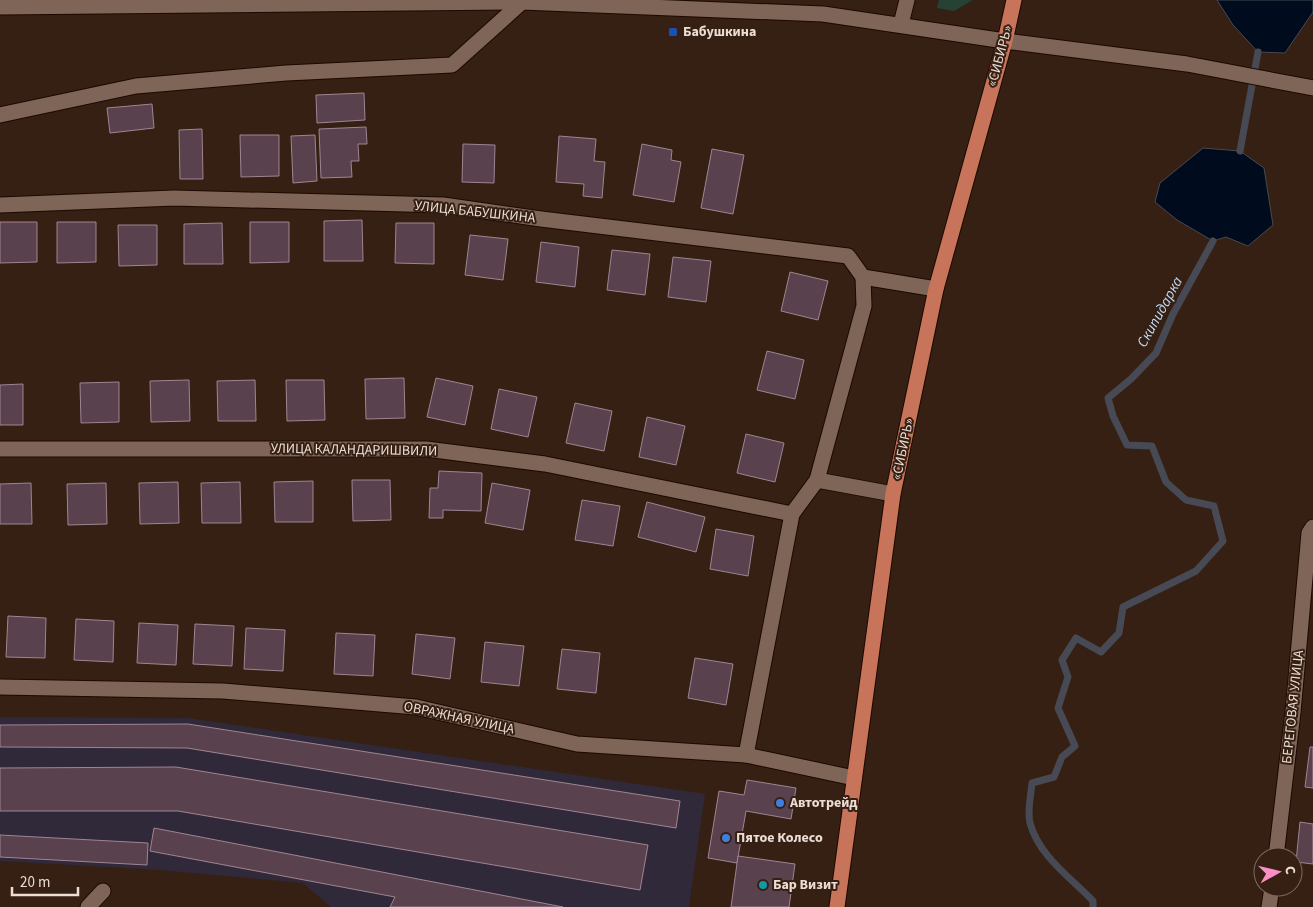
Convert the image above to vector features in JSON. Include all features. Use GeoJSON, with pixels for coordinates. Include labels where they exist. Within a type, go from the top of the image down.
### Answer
{"type":"FeatureCollection","features":[{"type":"Feature","properties":{"kind":"main road","name":"«СИБИРЬ»"},"geometry":{"type":"LineString","coordinates":[[837,907],[893,494],[936,290],[1005,41],[1014,0]]}},
{"type":"Feature","properties":{"kind":"street"},"geometry":{"type":"LineString","coordinates":[[589,0],[619,5]]}},
{"type":"Feature","properties":{"kind":"street"},"geometry":{"type":"LineString","coordinates":[[901,24],[907,0]]}},
{"type":"Feature","properties":{"kind":"street"},"geometry":{"type":"LineString","coordinates":[[0,115],[136,86],[286,73],[452,65],[522,2]]}},
{"type":"Feature","properties":{"kind":"street"},"geometry":{"type":"LineString","coordinates":[[0,7],[522,2],[823,14],[901,24],[1005,41],[1187,64],[1313,88]]}},
{"type":"Feature","properties":{"kind":"street","name":"УЛИЦА БАБУШКИНА"},"geometry":{"type":"LineString","coordinates":[[0,205],[174,198],[443,205],[541,219],[848,256],[863,277]]}},
{"type":"Feature","properties":{"kind":"street"},"geometry":{"type":"LineString","coordinates":[[746,755],[792,514],[817,480],[864,306],[863,277],[936,290]]}},
{"type":"Feature","properties":{"kind":"street","name":"УЛИЦА КАЛАНДАРИШВИЛИ"},"geometry":{"type":"LineString","coordinates":[[0,450],[426,449],[545,464],[792,514]]}},
{"type":"Feature","properties":{"kind":"street"},"geometry":{"type":"LineString","coordinates":[[817,480],[893,494]]}},
{"type":"Feature","properties":{"kind":"street","name":"БЕРЕГОВАЯ УЛИЦА"},"geometry":{"type":"LineString","coordinates":[[1277,847],[1293,712],[1309,533],[1313,528]]}},
{"type":"Feature","properties":{"kind":"street","name":"ОВРАЖНАЯ УЛИЦА"},"geometry":{"type":"LineString","coordinates":[[0,687],[223,691],[416,707],[577,744],[746,755],[854,778]]}},
{"type":"Feature","properties":{"kind":"street"},"geometry":{"type":"LineString","coordinates":[[88,907],[103,891]]}},
{"type":"Feature","properties":{"kind":"shaded area"},"geometry":{"type":"Polygon","coordinates":[[[0,717],[187,718],[705,794],[689,907],[331,907],[303,883],[160,870],[0,861],[0,717]]]}},
{"type":"Feature","properties":{"kind":"green space"},"geometry":{"type":"Polygon","coordinates":[[[939,0],[973,0],[954,11],[937,8],[939,0]]]}},
{"type":"Feature","properties":{"kind":"water"},"geometry":{"type":"Polygon","coordinates":[[[1217,0],[1313,0],[1313,12],[1285,53],[1258,52],[1233,25],[1217,0]]]}},
{"type":"Feature","properties":{"kind":"water"},"geometry":{"type":"Polygon","coordinates":[[[1203,148],[1240,151],[1264,168],[1273,225],[1248,246],[1226,237],[1213,241],[1177,220],[1155,202],[1160,183],[1203,148]]]}},
{"type":"Feature","properties":{"kind":"building"},"geometry":{"type":"Polygon","coordinates":[[[364,93],[365,120],[317,123],[316,95],[364,93]]]}},
{"type":"Feature","properties":{"kind":"building"},"geometry":{"type":"Polygon","coordinates":[[[152,104],[154,128],[110,133],[107,108],[152,104]]]}},
{"type":"Feature","properties":{"kind":"building"},"geometry":{"type":"Polygon","coordinates":[[[366,127],[367,144],[358,144],[359,161],[351,161],[352,177],[321,178],[319,129],[366,127]]]}},
{"type":"Feature","properties":{"kind":"building"},"geometry":{"type":"Polygon","coordinates":[[[202,129],[203,179],[180,179],[179,130],[202,129]]]}},
{"type":"Feature","properties":{"kind":"building"},"geometry":{"type":"Polygon","coordinates":[[[240,135],[279,135],[279,176],[241,177],[240,135]]]}},
{"type":"Feature","properties":{"kind":"building"},"geometry":{"type":"Polygon","coordinates":[[[315,135],[317,181],[293,183],[291,136],[315,135]]]}},
{"type":"Feature","properties":{"kind":"building"},"geometry":{"type":"Polygon","coordinates":[[[559,136],[596,139],[594,161],[605,162],[602,198],[583,196],[584,184],[556,182],[559,136]]]}},
{"type":"Feature","properties":{"kind":"building"},"geometry":{"type":"Polygon","coordinates":[[[463,144],[495,145],[494,183],[462,182],[463,144]]]}},
{"type":"Feature","properties":{"kind":"building"},"geometry":{"type":"Polygon","coordinates":[[[642,144],[672,150],[671,160],[681,162],[674,202],[633,195],[642,144]]]}},
{"type":"Feature","properties":{"kind":"building"},"geometry":{"type":"Polygon","coordinates":[[[712,149],[744,155],[733,214],[701,208],[712,149]]]}},
{"type":"Feature","properties":{"kind":"building"},"geometry":{"type":"Polygon","coordinates":[[[362,220],[363,261],[324,261],[324,221],[362,220]]]}},
{"type":"Feature","properties":{"kind":"building"},"geometry":{"type":"Polygon","coordinates":[[[0,222],[37,222],[37,262],[0,263],[0,222]]]}},
{"type":"Feature","properties":{"kind":"building"},"geometry":{"type":"Polygon","coordinates":[[[57,222],[96,222],[96,262],[57,263],[57,222]]]}},
{"type":"Feature","properties":{"kind":"building"},"geometry":{"type":"Polygon","coordinates":[[[250,222],[289,222],[289,262],[250,263],[250,222]]]}},
{"type":"Feature","properties":{"kind":"building"},"geometry":{"type":"Polygon","coordinates":[[[222,223],[223,264],[184,264],[184,224],[222,223]]]}},
{"type":"Feature","properties":{"kind":"building"},"geometry":{"type":"Polygon","coordinates":[[[396,223],[434,223],[434,264],[395,263],[396,223]]]}},
{"type":"Feature","properties":{"kind":"building"},"geometry":{"type":"Polygon","coordinates":[[[118,225],[157,225],[157,265],[119,266],[118,225]]]}},
{"type":"Feature","properties":{"kind":"building"},"geometry":{"type":"Polygon","coordinates":[[[470,235],[508,239],[503,280],[465,275],[470,235]]]}},
{"type":"Feature","properties":{"kind":"building"},"geometry":{"type":"Polygon","coordinates":[[[541,242],[579,247],[575,287],[536,282],[541,242]]]}},
{"type":"Feature","properties":{"kind":"building"},"geometry":{"type":"Polygon","coordinates":[[[612,250],[650,254],[645,295],[607,290],[612,250]]]}},
{"type":"Feature","properties":{"kind":"building"},"geometry":{"type":"Polygon","coordinates":[[[673,257],[711,261],[706,302],[668,297],[673,257]]]}},
{"type":"Feature","properties":{"kind":"building"},"geometry":{"type":"Polygon","coordinates":[[[790,272],[828,281],[818,320],[781,311],[790,272]]]}},
{"type":"Feature","properties":{"kind":"building"},"geometry":{"type":"Polygon","coordinates":[[[767,351],[804,360],[795,399],[757,390],[767,351]]]}},
{"type":"Feature","properties":{"kind":"building"},"geometry":{"type":"Polygon","coordinates":[[[404,378],[405,418],[366,419],[365,379],[404,378]]]}},
{"type":"Feature","properties":{"kind":"building"},"geometry":{"type":"Polygon","coordinates":[[[436,378],[473,386],[465,425],[427,417],[436,378]]]}},
{"type":"Feature","properties":{"kind":"building"},"geometry":{"type":"Polygon","coordinates":[[[189,380],[190,421],[151,422],[150,381],[189,380]]]}},
{"type":"Feature","properties":{"kind":"building"},"geometry":{"type":"Polygon","coordinates":[[[255,380],[256,421],[218,421],[217,381],[255,380]]]}},
{"type":"Feature","properties":{"kind":"building"},"geometry":{"type":"Polygon","coordinates":[[[286,380],[324,380],[325,420],[287,421],[286,380]]]}},
{"type":"Feature","properties":{"kind":"building"},"geometry":{"type":"Polygon","coordinates":[[[119,382],[119,422],[81,423],[80,383],[119,382]]]}},
{"type":"Feature","properties":{"kind":"building"},"geometry":{"type":"Polygon","coordinates":[[[23,384],[23,425],[0,425],[0,385],[23,384]]]}},
{"type":"Feature","properties":{"kind":"building"},"geometry":{"type":"Polygon","coordinates":[[[499,389],[537,397],[528,437],[491,429],[499,389]]]}},
{"type":"Feature","properties":{"kind":"building"},"geometry":{"type":"Polygon","coordinates":[[[575,403],[612,411],[604,451],[566,443],[575,403]]]}},
{"type":"Feature","properties":{"kind":"building"},"geometry":{"type":"Polygon","coordinates":[[[647,417],[685,426],[676,465],[639,457],[647,417]]]}},
{"type":"Feature","properties":{"kind":"building"},"geometry":{"type":"Polygon","coordinates":[[[746,434],[784,443],[775,482],[737,473],[746,434]]]}},
{"type":"Feature","properties":{"kind":"building"},"geometry":{"type":"Polygon","coordinates":[[[439,471],[482,473],[481,511],[443,510],[443,518],[429,518],[430,488],[438,488],[439,471]]]}},
{"type":"Feature","properties":{"kind":"building"},"geometry":{"type":"Polygon","coordinates":[[[352,480],[390,480],[391,520],[353,521],[352,480]]]}},
{"type":"Feature","properties":{"kind":"building"},"geometry":{"type":"Polygon","coordinates":[[[313,481],[313,522],[275,522],[274,482],[313,481]]]}},
{"type":"Feature","properties":{"kind":"building"},"geometry":{"type":"Polygon","coordinates":[[[178,482],[179,523],[140,524],[139,483],[178,482]]]}},
{"type":"Feature","properties":{"kind":"building"},"geometry":{"type":"Polygon","coordinates":[[[240,482],[241,523],[202,523],[201,483],[240,482]]]}},
{"type":"Feature","properties":{"kind":"building"},"geometry":{"type":"Polygon","coordinates":[[[31,483],[32,524],[0,524],[0,484],[31,483]]]}},
{"type":"Feature","properties":{"kind":"building"},"geometry":{"type":"Polygon","coordinates":[[[106,483],[107,524],[68,525],[67,484],[106,483]]]}},
{"type":"Feature","properties":{"kind":"building"},"geometry":{"type":"Polygon","coordinates":[[[492,483],[530,490],[523,530],[485,523],[492,483]]]}},
{"type":"Feature","properties":{"kind":"building"},"geometry":{"type":"Polygon","coordinates":[[[582,500],[620,506],[613,546],[575,540],[582,500]]]}},
{"type":"Feature","properties":{"kind":"building"},"geometry":{"type":"Polygon","coordinates":[[[647,502],[705,517],[696,552],[638,537],[647,502]]]}},
{"type":"Feature","properties":{"kind":"building"},"geometry":{"type":"Polygon","coordinates":[[[716,529],[754,536],[748,576],[710,569],[716,529]]]}},
{"type":"Feature","properties":{"kind":"building"},"geometry":{"type":"Polygon","coordinates":[[[8,616],[46,618],[45,658],[6,657],[8,616]]]}},
{"type":"Feature","properties":{"kind":"building"},"geometry":{"type":"Polygon","coordinates":[[[76,619],[114,621],[113,662],[74,660],[76,619]]]}},
{"type":"Feature","properties":{"kind":"building"},"geometry":{"type":"Polygon","coordinates":[[[139,623],[178,625],[176,665],[137,663],[139,623]]]}},
{"type":"Feature","properties":{"kind":"building"},"geometry":{"type":"Polygon","coordinates":[[[195,624],[234,626],[232,666],[193,664],[195,624]]]}},
{"type":"Feature","properties":{"kind":"building"},"geometry":{"type":"Polygon","coordinates":[[[246,628],[285,630],[283,671],[244,669],[246,628]]]}},
{"type":"Feature","properties":{"kind":"building"},"geometry":{"type":"Polygon","coordinates":[[[336,633],[375,635],[373,676],[334,674],[336,633]]]}},
{"type":"Feature","properties":{"kind":"building"},"geometry":{"type":"Polygon","coordinates":[[[416,634],[455,638],[450,679],[412,674],[416,634]]]}},
{"type":"Feature","properties":{"kind":"building"},"geometry":{"type":"Polygon","coordinates":[[[485,642],[524,646],[519,686],[481,682],[485,642]]]}},
{"type":"Feature","properties":{"kind":"building"},"geometry":{"type":"Polygon","coordinates":[[[562,649],[600,653],[596,693],[557,689],[562,649]]]}},
{"type":"Feature","properties":{"kind":"building"},"geometry":{"type":"Polygon","coordinates":[[[695,658],[733,664],[726,705],[688,698],[695,658]]]}},
{"type":"Feature","properties":{"kind":"building"},"geometry":{"type":"Polygon","coordinates":[[[188,724],[680,801],[676,828],[187,748],[0,747],[0,725],[188,724]]]}},
{"type":"Feature","properties":{"kind":"building"},"geometry":{"type":"Polygon","coordinates":[[[1310,747],[1313,747],[1313,788],[1305,787],[1310,747]]]}},
{"type":"Feature","properties":{"kind":"building"},"geometry":{"type":"Polygon","coordinates":[[[176,767],[648,845],[640,890],[178,811],[0,811],[0,768],[176,767]]]}},
{"type":"Feature","properties":{"kind":"building","name":"Пятое Колесо"},"geometry":{"type":"Polygon","coordinates":[[[747,780],[796,788],[791,819],[746,811],[737,863],[708,858],[719,791],[744,795],[747,780]]]}},
{"type":"Feature","properties":{"kind":"building"},"geometry":{"type":"Polygon","coordinates":[[[1300,822],[1313,824],[1313,864],[1303,863],[1303,847],[1298,847],[1300,822]]]}},
{"type":"Feature","properties":{"kind":"building"},"geometry":{"type":"Polygon","coordinates":[[[154,828],[563,907],[390,907],[395,897],[150,851],[154,828]]]}},
{"type":"Feature","properties":{"kind":"building"},"geometry":{"type":"Polygon","coordinates":[[[0,835],[148,843],[147,865],[0,857],[0,835]]]}},
{"type":"Feature","properties":{"kind":"building","name":"Бар Визит"},"geometry":{"type":"Polygon","coordinates":[[[738,856],[795,864],[789,907],[731,907],[738,856]]]}},
{"type":"Feature","properties":{"kind":"waterway","name":"Скипидарка"},"geometry":{"type":"LineString","coordinates":[[1240,151],[1258,52]]}},
{"type":"Feature","properties":{"kind":"waterway","name":"Скипидарка"},"geometry":{"type":"LineString","coordinates":[[1093,907],[1093,901],[1056,865],[1040,846],[1034,835],[1029,813],[1032,783],[1054,777],[1062,757],[1075,746],[1058,708],[1068,677],[1062,660],[1076,638],[1101,652],[1119,633],[1123,607],[1196,571],[1223,541],[1214,506],[1186,500],[1166,482],[1152,446],[1127,445],[1113,416],[1108,398],[1131,379],[1156,353],[1173,314],[1213,241]]}},
{"type":"Feature","properties":{"kind":"place","name":"Бабушкина"},"geometry":{"type":"Point","coordinates":[673,32]}},
{"type":"Feature","properties":{"kind":"place","name":"Автотрейд"},"geometry":{"type":"Point","coordinates":[780,803]}},
{"type":"Feature","properties":{"kind":"place","name":"Пятое Колесо"},"geometry":{"type":"Point","coordinates":[726,838]}},
{"type":"Feature","properties":{"kind":"place","name":"Бар Визит"},"geometry":{"type":"Point","coordinates":[763,885]}}]}
